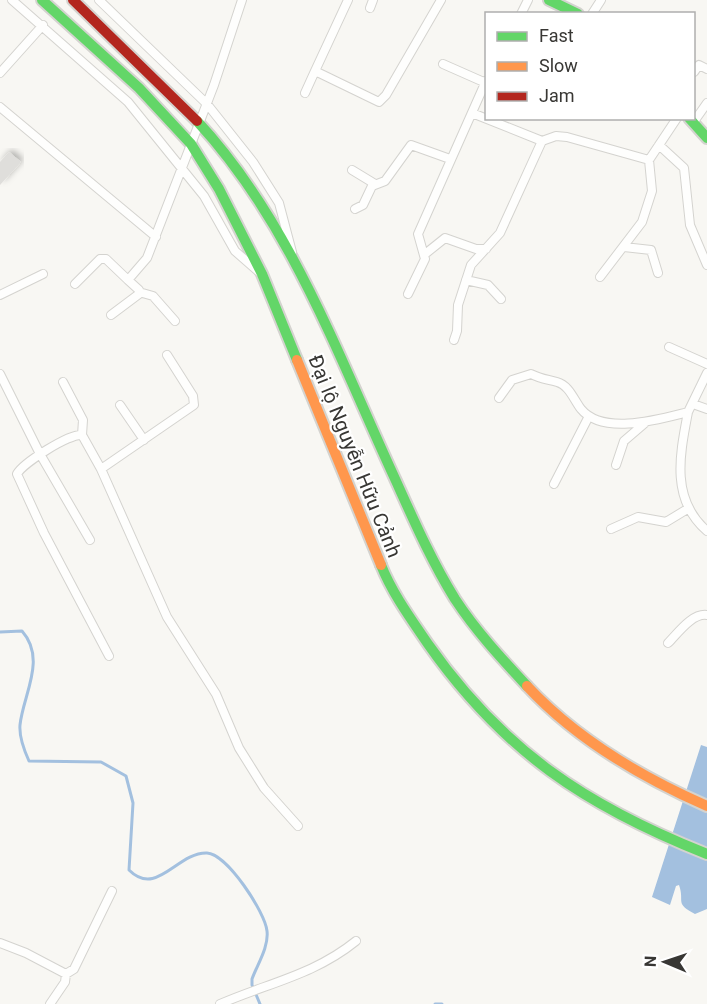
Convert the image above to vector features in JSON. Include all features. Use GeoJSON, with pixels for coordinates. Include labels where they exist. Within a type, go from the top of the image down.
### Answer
{"type":"FeatureCollection","features":[{"type":"Feature","properties":{"kind":"main road","name":"Đại lộ Nguyễn Hữu Cảnh"},"geometry":{"type":"LineString","coordinates":[[42,0],[139,88],[191,144],[219,189],[262,274],[384,573],[404,610],[454,682],[504,736],[593,802],[636,826],[707,854]]}},
{"type":"Feature","properties":{"kind":"main road","name":"Đại lộ Nguyễn Hữu Cảnh"},"geometry":{"type":"LineString","coordinates":[[73,0],[200,123],[243,178],[294,259],[422,538],[454,597],[480,635],[540,700],[585,739],[668,789],[707,806]]}},
{"type":"Feature","properties":{"kind":"main road"},"geometry":{"type":"LineString","coordinates":[[549,0],[574,12]]}},
{"type":"Feature","properties":{"kind":"main road"},"geometry":{"type":"LineString","coordinates":[[691,121],[707,138]]}},
{"type":"Feature","properties":{"kind":"street"},"geometry":{"type":"LineString","coordinates":[[12,0],[128,102],[183,166],[204,196],[235,251],[262,274]]}},
{"type":"Feature","properties":{"kind":"street"},"geometry":{"type":"LineString","coordinates":[[99,0],[207,104],[253,162],[279,203],[294,259]]}},
{"type":"Feature","properties":{"kind":"street"},"geometry":{"type":"LineString","coordinates":[[128,280],[147,258],[156,237],[207,104],[242,0]]}},
{"type":"Feature","properties":{"kind":"street"},"geometry":{"type":"LineString","coordinates":[[305,93],[348,0]]}},
{"type":"Feature","properties":{"kind":"street"},"geometry":{"type":"LineString","coordinates":[[315,71],[375,100],[383,100],[441,0]]}},
{"type":"Feature","properties":{"kind":"street"},"geometry":{"type":"LineString","coordinates":[[0,73],[43,25]]}},
{"type":"Feature","properties":{"kind":"street"},"geometry":{"type":"LineString","coordinates":[[443,64],[485,82]]}},
{"type":"Feature","properties":{"kind":"street"},"geometry":{"type":"LineString","coordinates":[[695,70],[699,65],[707,69]]}},
{"type":"Feature","properties":{"kind":"street"},"geometry":{"type":"LineString","coordinates":[[425,254],[418,244],[418,234],[485,84]]}},
{"type":"Feature","properties":{"kind":"street"},"geometry":{"type":"LineString","coordinates":[[695,116],[707,103]]}},
{"type":"Feature","properties":{"kind":"street"},"geometry":{"type":"LineString","coordinates":[[0,107],[156,237]]}},
{"type":"Feature","properties":{"kind":"street"},"geometry":{"type":"LineString","coordinates":[[472,113],[485,118]]}},
{"type":"Feature","properties":{"kind":"street"},"geometry":{"type":"LineString","coordinates":[[490,120],[542,141],[556,136],[567,137],[649,160]]}},
{"type":"Feature","properties":{"kind":"street"},"geometry":{"type":"LineString","coordinates":[[600,277],[642,222],[651,198],[649,160],[676,120]]}},
{"type":"Feature","properties":{"kind":"street"},"geometry":{"type":"LineString","coordinates":[[454,340],[457,331],[458,305],[473,261],[500,232],[542,141]]}},
{"type":"Feature","properties":{"kind":"street"},"geometry":{"type":"LineString","coordinates":[[355,208],[363,205],[375,184],[385,181],[411,145],[450,159]]}},
{"type":"Feature","properties":{"kind":"street"},"geometry":{"type":"LineString","coordinates":[[659,145],[684,168],[690,225],[707,266]]}},
{"type":"Feature","properties":{"kind":"street"},"geometry":{"type":"LineString","coordinates":[[352,170],[375,184]]}},
{"type":"Feature","properties":{"kind":"street"},"geometry":{"type":"LineString","coordinates":[[408,294],[420,272],[425,254],[445,238],[476,249],[486,249]]}},
{"type":"Feature","properties":{"kind":"street"},"geometry":{"type":"LineString","coordinates":[[624,247],[651,250],[658,273]]}},
{"type":"Feature","properties":{"kind":"street"},"geometry":{"type":"LineString","coordinates":[[75,284],[97,261],[103,259],[139,292],[153,296],[175,321]]}},
{"type":"Feature","properties":{"kind":"street"},"geometry":{"type":"LineString","coordinates":[[0,295],[43,274]]}},
{"type":"Feature","properties":{"kind":"street"},"geometry":{"type":"LineString","coordinates":[[466,280],[488,285],[501,299]]}},
{"type":"Feature","properties":{"kind":"street"},"geometry":{"type":"LineString","coordinates":[[111,315],[139,292]]}},
{"type":"Feature","properties":{"kind":"street"},"geometry":{"type":"LineString","coordinates":[[669,347],[707,364]]}},
{"type":"Feature","properties":{"kind":"street"},"geometry":{"type":"LineString","coordinates":[[101,469],[194,405],[192,396],[167,355]]}},
{"type":"Feature","properties":{"kind":"street"},"geometry":{"type":"LineString","coordinates":[[707,373],[690,408],[680,479],[689,508],[707,531]]}},
{"type":"Feature","properties":{"kind":"street"},"geometry":{"type":"LineString","coordinates":[[0,374],[40,454],[90,540]]}},
{"type":"Feature","properties":{"kind":"street"},"geometry":{"type":"LineString","coordinates":[[499,398],[512,381],[531,374],[545,381],[557,382],[567,389],[589,416],[621,424],[646,422],[690,408],[707,409]]}},
{"type":"Feature","properties":{"kind":"street"},"geometry":{"type":"LineString","coordinates":[[63,382],[83,420],[82,435],[101,469],[167,617],[216,694],[239,748],[264,788],[298,826]]}},
{"type":"Feature","properties":{"kind":"street"},"geometry":{"type":"LineString","coordinates":[[120,405],[144,440]]}},
{"type":"Feature","properties":{"kind":"street"},"geometry":{"type":"LineString","coordinates":[[554,484],[589,416]]}},
{"type":"Feature","properties":{"kind":"street"},"geometry":{"type":"LineString","coordinates":[[616,465],[617,454],[624,441],[646,422]]}},
{"type":"Feature","properties":{"kind":"street"},"geometry":{"type":"LineString","coordinates":[[82,435],[73,436],[40,454],[18,471],[19,479],[44,533],[109,656]]}},
{"type":"Feature","properties":{"kind":"street"},"geometry":{"type":"LineString","coordinates":[[611,529],[638,517],[666,522],[689,508]]}},
{"type":"Feature","properties":{"kind":"street"},"geometry":{"type":"LineString","coordinates":[[668,643],[697,615],[707,615]]}},
{"type":"Feature","properties":{"kind":"street"},"geometry":{"type":"LineString","coordinates":[[66,974],[74,969],[112,891]]}},
{"type":"Feature","properties":{"kind":"street"},"geometry":{"type":"LineString","coordinates":[[220,1004],[307,973],[333,960],[356,941]]}},
{"type":"Feature","properties":{"kind":"street"},"geometry":{"type":"LineString","coordinates":[[0,943],[26,953],[66,974]]}},
{"type":"Feature","properties":{"kind":"street"},"geometry":{"type":"LineString","coordinates":[[50,1004],[65,982],[66,974]]}},
{"type":"Feature","properties":{"kind":"water"},"geometry":{"type":"Polygon","coordinates":[[[701,745],[707,747],[707,909],[695,914],[682,904],[679,885],[676,886],[670,905],[652,897],[701,745]]]}},
{"type":"Feature","properties":{"kind":"building"},"geometry":{"type":"Polygon","coordinates":[[[9,152],[21,162],[0,185],[0,162],[9,152]]]}},
{"type":"Feature","properties":{"kind":"waterway"},"geometry":{"type":"LineString","coordinates":[[0,632],[22,631],[33,653],[32,677],[20,725],[21,739],[29,761],[101,762],[126,776],[133,803],[129,870],[139,877],[149,879],[158,877],[186,859],[207,853],[225,863],[244,885],[260,911],[267,931],[264,950],[252,979],[252,985],[260,1004]]}},
{"type":"Feature","properties":{"kind":"waterway"},"geometry":{"type":"LineString","coordinates":[[435,1004],[442,1004]]}},
{"type":"Feature","properties":{"kind":"traffic: fast"},"geometry":{"type":"LineString","coordinates":[[42,0],[139,88],[191,144],[219,189],[262,274],[297,360]]}},
{"type":"Feature","properties":{"kind":"traffic: fast"},"geometry":{"type":"LineString","coordinates":[[549,0],[574,12]]}},
{"type":"Feature","properties":{"kind":"traffic: fast"},"geometry":{"type":"LineString","coordinates":[[691,120],[707,138]]}},
{"type":"Feature","properties":{"kind":"traffic: fast"},"geometry":{"type":"LineString","coordinates":[[197,121],[230,160],[260,203],[286,247],[333,340],[431,556],[455,599],[498,655],[527,686]]}},
{"type":"Feature","properties":{"kind":"traffic: fast"},"geometry":{"type":"LineString","coordinates":[[381,565],[391,586],[428,644],[486,715],[517,745],[585,795],[663,836],[707,854]]}},
{"type":"Feature","properties":{"kind":"traffic: slow"},"geometry":{"type":"LineString","coordinates":[[297,360],[381,565]]}},
{"type":"Feature","properties":{"kind":"traffic: slow"},"geometry":{"type":"LineString","coordinates":[[527,686],[567,723],[611,755],[658,783],[707,806]]}},
{"type":"Feature","properties":{"kind":"traffic: jam"},"geometry":{"type":"LineString","coordinates":[[73,0],[197,121]]}}]}
